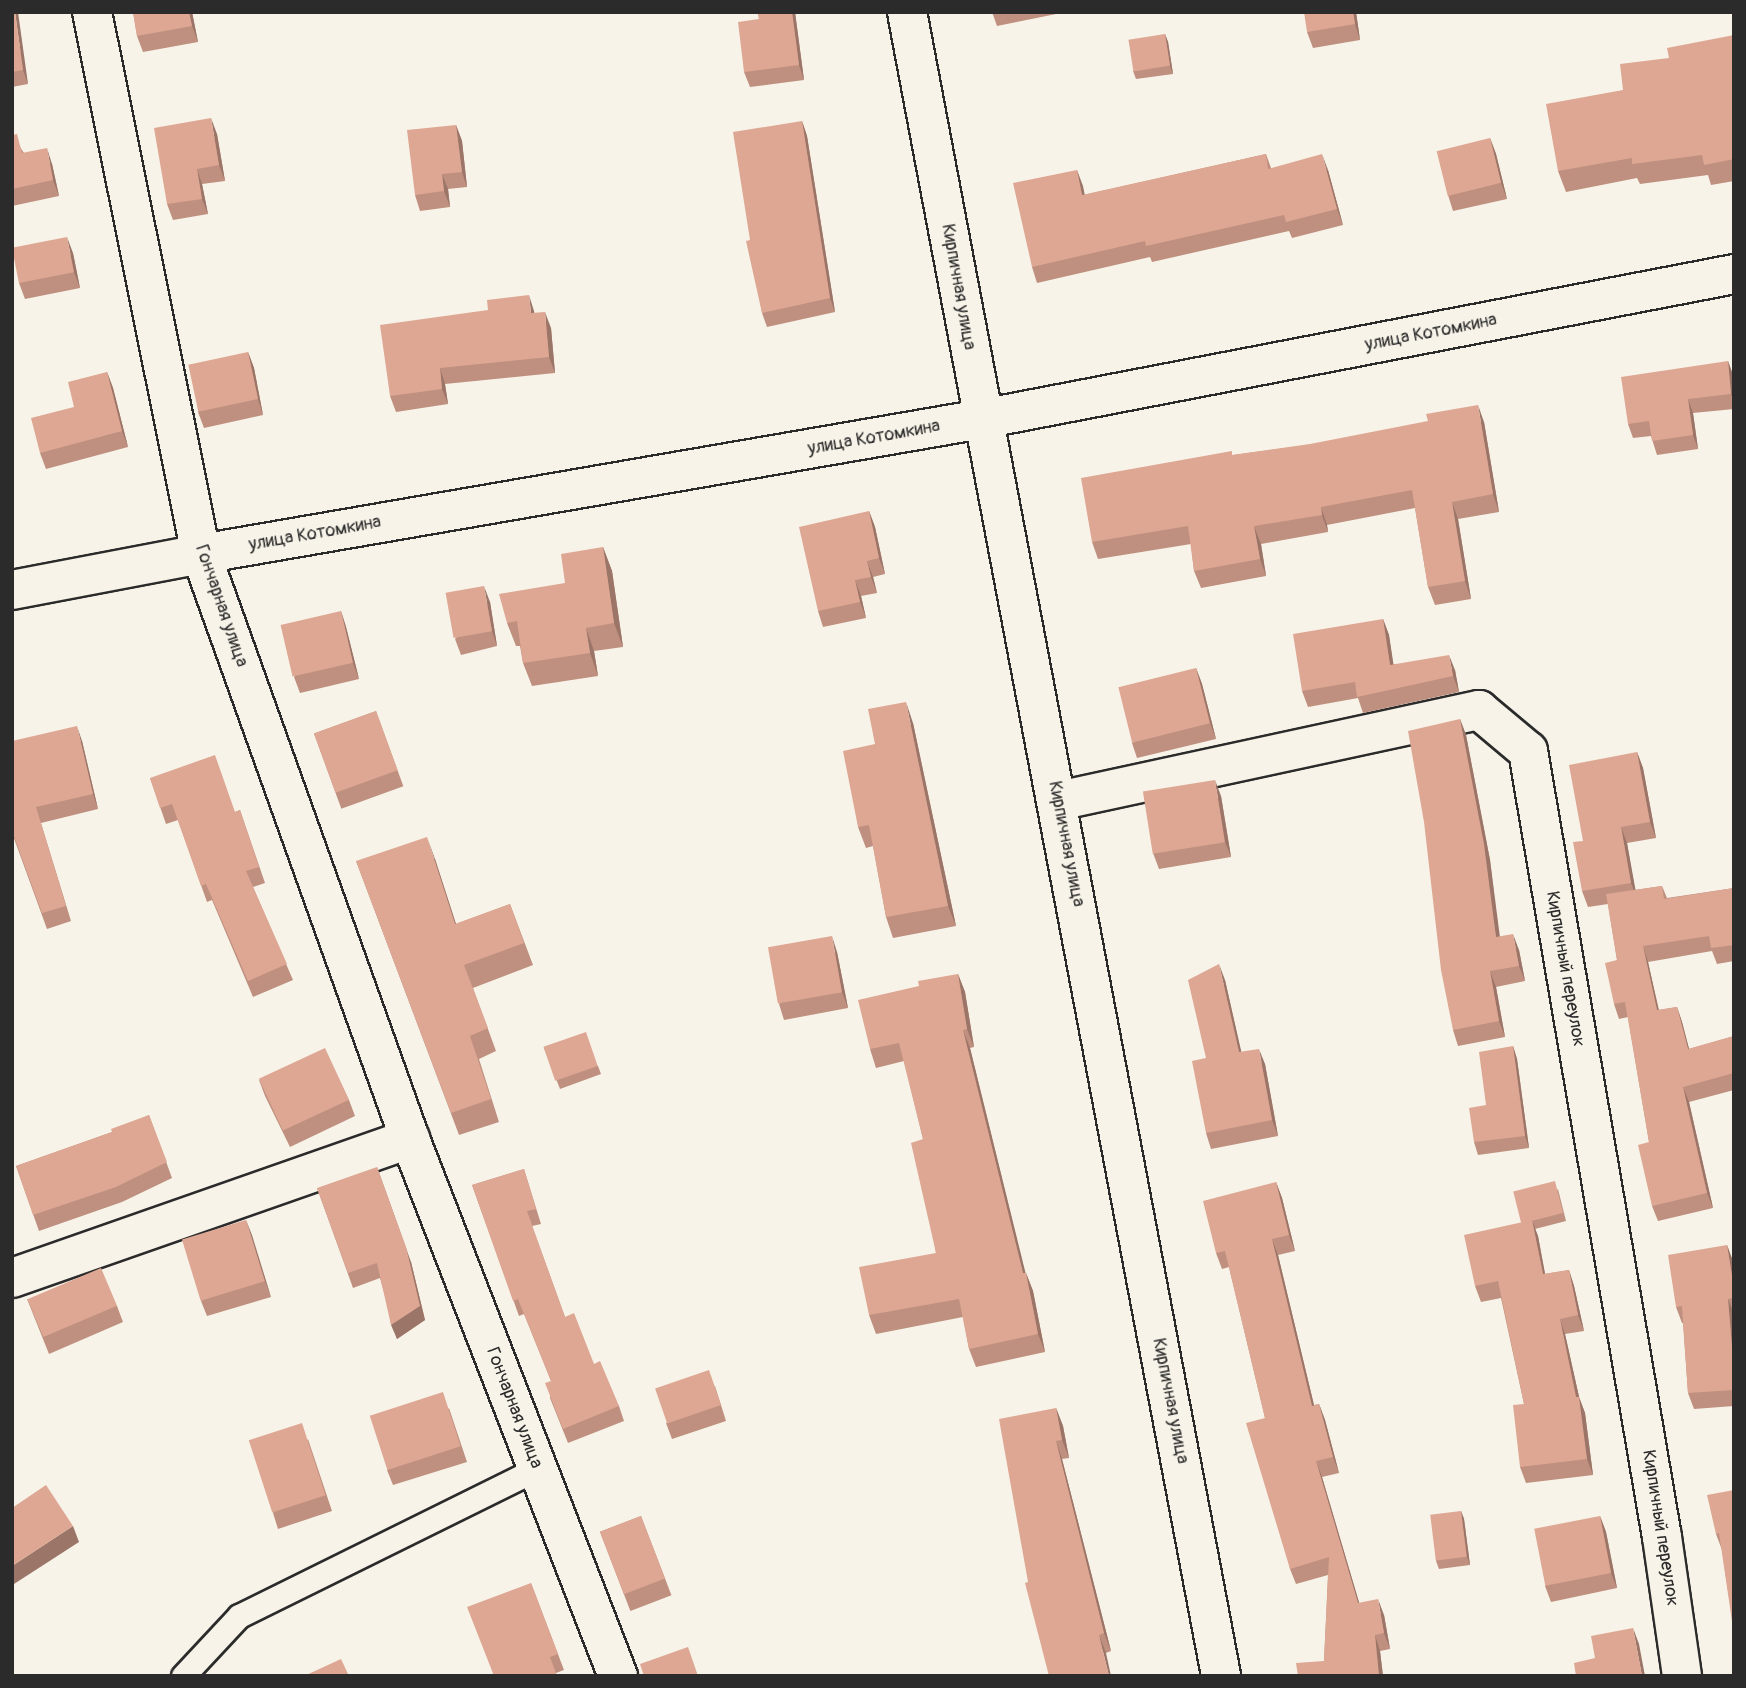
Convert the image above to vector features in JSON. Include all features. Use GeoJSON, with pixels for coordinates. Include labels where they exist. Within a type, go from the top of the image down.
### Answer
{"type":"FeatureCollection","features":[{"type":"Feature","properties":{"kind":"street","name":"Гончарная улица"},"geometry":{"type":"LineString","coordinates":[[92,12],[201,554],[410,1139],[618,1676]]}},
{"type":"Feature","properties":{"kind":"street","name":"Кирпичная улица"},"geometry":{"type":"LineString","coordinates":[[908,12],[982,419],[1058,801],[1221,1676]]}},
{"type":"Feature","properties":{"kind":"street","name":"улица Котомкина"},"geometry":{"type":"LineString","coordinates":[[12,590],[201,554],[982,419],[1734,274]]}},
{"type":"Feature","properties":{"kind":"street","name":"Кирпичный переулок"},"geometry":{"type":"LineString","coordinates":[[1058,801],[1479,710],[1528,751],[1662,1537],[1682,1676]]}},
{"type":"Feature","properties":{"kind":"street"},"geometry":{"type":"LineString","coordinates":[[12,1278],[410,1139]]}},
{"type":"Feature","properties":{"kind":"lane"},"geometry":{"type":"LineString","coordinates":[[183,1676],[239,1616],[538,1468]]}},
{"type":"Feature","properties":{"kind":"building"},"geometry":{"type":"Polygon","coordinates":[[[12,12],[15,12],[23,70],[12,72],[12,12]]]}},
{"type":"Feature","properties":{"kind":"building"},"geometry":{"type":"Polygon","coordinates":[[[133,12],[189,12],[192,26],[137,36],[133,12]]]}},
{"type":"Feature","properties":{"kind":"building"},"geometry":{"type":"Polygon","coordinates":[[[758,12],[792,12],[799,65],[744,72],[738,22],[759,19],[758,12]]]}},
{"type":"Feature","properties":{"kind":"building"},"geometry":{"type":"Polygon","coordinates":[[[1304,12],[1353,12],[1355,24],[1307,32],[1304,12]]]}},
{"type":"Feature","properties":{"kind":"building"},"geometry":{"type":"Polygon","coordinates":[[[1165,34],[1170,66],[1133,71],[1128,40],[1165,34]]]}},
{"type":"Feature","properties":{"kind":"building"},"geometry":{"type":"Polygon","coordinates":[[[1734,35],[1734,159],[1704,165],[1702,155],[1632,164],[1632,158],[1558,171],[1546,104],[1623,90],[1620,64],[1669,58],[1667,48],[1734,35]]]}},
{"type":"Feature","properties":{"kind":"building"},"geometry":{"type":"Polygon","coordinates":[[[211,118],[219,165],[197,169],[202,199],[167,204],[154,128],[211,118]]]}},
{"type":"Feature","properties":{"kind":"building"},"geometry":{"type":"Polygon","coordinates":[[[802,121],[830,298],[762,313],[746,241],[750,240],[733,132],[802,121]]]}},
{"type":"Feature","properties":{"kind":"building"},"geometry":{"type":"Polygon","coordinates":[[[456,125],[462,172],[442,174],[444,191],[415,195],[407,130],[456,125]]]}},
{"type":"Feature","properties":{"kind":"building"},"geometry":{"type":"Polygon","coordinates":[[[17,134],[22,153],[47,148],[53,180],[12,189],[12,135],[17,134]]]}},
{"type":"Feature","properties":{"kind":"building"},"geometry":{"type":"Polygon","coordinates":[[[1490,138],[1501,183],[1448,196],[1437,151],[1490,138]]]}},
{"type":"Feature","properties":{"kind":"building"},"geometry":{"type":"Polygon","coordinates":[[[1266,154],[1268,169],[1322,154],[1337,209],[1286,222],[1284,215],[1146,246],[1145,241],[1032,267],[1013,183],[1077,170],[1082,195],[1266,154]]]}},
{"type":"Feature","properties":{"kind":"building"},"geometry":{"type":"Polygon","coordinates":[[[67,237],[74,272],[19,283],[12,248],[67,237]]]}},
{"type":"Feature","properties":{"kind":"building"},"geometry":{"type":"Polygon","coordinates":[[[529,295],[531,313],[545,312],[549,357],[440,368],[442,389],[390,396],[380,325],[488,310],[487,300],[529,295]]]}},
{"type":"Feature","properties":{"kind":"building"},"geometry":{"type":"Polygon","coordinates":[[[248,352],[258,399],[198,412],[188,365],[248,352]]]}},
{"type":"Feature","properties":{"kind":"building"},"geometry":{"type":"Polygon","coordinates":[[[1728,361],[1731,394],[1688,399],[1693,435],[1652,441],[1649,421],[1628,424],[1621,377],[1728,361]]]}},
{"type":"Feature","properties":{"kind":"building"},"geometry":{"type":"Polygon","coordinates":[[[107,372],[122,431],[40,453],[31,418],[74,407],[68,382],[107,372]]]}},
{"type":"Feature","properties":{"kind":"building"},"geometry":{"type":"Polygon","coordinates":[[[1478,405],[1493,494],[1452,502],[1465,581],[1428,587],[1412,490],[1321,507],[1322,515],[1254,526],[1260,559],[1194,571],[1188,526],[1092,542],[1081,478],[1232,451],[1232,455],[1310,444],[1428,421],[1426,414],[1478,405]]]}},
{"type":"Feature","properties":{"kind":"building"},"geometry":{"type":"Polygon","coordinates":[[[869,511],[879,558],[867,561],[871,577],[855,580],[860,602],[818,611],[799,527],[869,511]]]}},
{"type":"Feature","properties":{"kind":"building"},"geometry":{"type":"Polygon","coordinates":[[[603,547],[614,623],[586,628],[590,653],[523,663],[517,621],[507,623],[499,594],[565,583],[561,554],[603,547]]]}},
{"type":"Feature","properties":{"kind":"building"},"geometry":{"type":"Polygon","coordinates":[[[484,586],[492,631],[454,638],[446,593],[484,586]]]}},
{"type":"Feature","properties":{"kind":"building"},"geometry":{"type":"Polygon","coordinates":[[[341,611],[353,663],[293,677],[281,625],[341,611]]]}},
{"type":"Feature","properties":{"kind":"building"},"geometry":{"type":"Polygon","coordinates":[[[1383,619],[1390,665],[1449,655],[1453,676],[1357,697],[1355,682],[1302,691],[1293,634],[1383,619]]]}},
{"type":"Feature","properties":{"kind":"building"},"geometry":{"type":"Polygon","coordinates":[[[1196,668],[1210,723],[1132,743],[1118,687],[1196,668]]]}},
{"type":"Feature","properties":{"kind":"building"},"geometry":{"type":"Polygon","coordinates":[[[906,702],[948,906],[886,917],[869,825],[858,827],[843,751],[875,744],[868,709],[906,702]]]}},
{"type":"Feature","properties":{"kind":"building"},"geometry":{"type":"Polygon","coordinates":[[[376,711],[398,770],[336,793],[314,734],[376,711]]]}},
{"type":"Feature","properties":{"kind":"building"},"geometry":{"type":"Polygon","coordinates":[[[1460,719],[1484,844],[1496,937],[1513,934],[1519,966],[1490,971],[1499,1021],[1453,1030],[1441,970],[1424,822],[1408,731],[1460,719]]]}},
{"type":"Feature","properties":{"kind":"building"},"geometry":{"type":"Polygon","coordinates":[[[77,726],[93,794],[36,807],[66,906],[42,913],[12,831],[12,741],[77,726]]]}},
{"type":"Feature","properties":{"kind":"building"},"geometry":{"type":"Polygon","coordinates":[[[1637,752],[1650,822],[1621,827],[1631,883],[1582,891],[1573,842],[1583,841],[1569,765],[1637,752]]]}},
{"type":"Feature","properties":{"kind":"building"},"geometry":{"type":"Polygon","coordinates":[[[215,755],[235,812],[240,810],[259,867],[246,871],[287,964],[248,981],[206,884],[201,886],[172,804],[160,808],[150,778],[215,755]]]}},
{"type":"Feature","properties":{"kind":"building"},"geometry":{"type":"Polygon","coordinates":[[[1215,780],[1225,842],[1153,854],[1143,791],[1215,780]]]}},
{"type":"Feature","properties":{"kind":"building"},"geometry":{"type":"Polygon","coordinates":[[[427,837],[455,924],[510,904],[524,943],[464,965],[488,1028],[470,1036],[491,1099],[451,1113],[356,861],[427,837]]]}},
{"type":"Feature","properties":{"kind":"building"},"geometry":{"type":"Polygon","coordinates":[[[1662,886],[1664,899],[1734,888],[1734,945],[1711,948],[1709,936],[1643,946],[1657,1010],[1677,1007],[1688,1049],[1734,1036],[1734,1073],[1683,1087],[1707,1193],[1652,1206],[1638,1145],[1649,1142],[1625,1002],[1614,1004],[1605,963],[1617,960],[1606,894],[1662,886]]]}},
{"type":"Feature","properties":{"kind":"building"},"geometry":{"type":"Polygon","coordinates":[[[832,936],[842,992],[778,1003],[768,947],[832,936]]]}},
{"type":"Feature","properties":{"kind":"building"},"geometry":{"type":"Polygon","coordinates":[[[1219,964],[1239,1052],[1259,1049],[1272,1120],[1206,1133],[1192,1061],[1206,1058],[1188,980],[1219,964]]]}},
{"type":"Feature","properties":{"kind":"building"},"geometry":{"type":"Polygon","coordinates":[[[958,974],[967,1029],[963,1030],[1023,1273],[1026,1273],[1038,1334],[969,1349],[959,1299],[869,1315],[859,1267],[936,1253],[911,1143],[923,1139],[899,1043],[870,1049],[858,1000],[919,986],[918,981],[958,974]]]}},
{"type":"Feature","properties":{"kind":"building"},"geometry":{"type":"Polygon","coordinates":[[[586,1032],[598,1066],[555,1081],[543,1047],[586,1032]]]}},
{"type":"Feature","properties":{"kind":"building"},"geometry":{"type":"Polygon","coordinates":[[[1513,1046],[1525,1136],[1474,1142],[1469,1108],[1486,1105],[1479,1052],[1513,1046]]]}},
{"type":"Feature","properties":{"kind":"building"},"geometry":{"type":"Polygon","coordinates":[[[325,1048],[349,1100],[283,1131],[259,1079],[325,1048]]]}},
{"type":"Feature","properties":{"kind":"building"},"geometry":{"type":"Polygon","coordinates":[[[149,1115],[167,1162],[116,1187],[33,1215],[16,1166],[112,1132],[111,1129],[149,1115]]]}},
{"type":"Feature","properties":{"kind":"building"},"geometry":{"type":"Polygon","coordinates":[[[377,1167],[406,1247],[420,1306],[391,1325],[377,1263],[348,1273],[317,1188],[377,1167]]]}},
{"type":"Feature","properties":{"kind":"building"},"geometry":{"type":"Polygon","coordinates":[[[524,1169],[536,1209],[527,1211],[565,1317],[574,1313],[594,1364],[600,1361],[619,1406],[563,1429],[545,1383],[551,1381],[518,1299],[513,1301],[472,1185],[524,1169]]]}},
{"type":"Feature","properties":{"kind":"building"},"geometry":{"type":"Polygon","coordinates":[[[1555,1181],[1563,1213],[1521,1223],[1513,1191],[1555,1181]]]}},
{"type":"Feature","properties":{"kind":"building"},"geometry":{"type":"Polygon","coordinates":[[[1276,1182],[1289,1235],[1272,1239],[1312,1406],[1319,1404],[1333,1457],[1316,1461],[1358,1603],[1378,1599],[1384,1633],[1375,1635],[1379,1676],[1298,1676],[1296,1663],[1324,1661],[1329,1557],[1290,1569],[1246,1423],[1265,1418],[1225,1251],[1216,1253],[1203,1201],[1276,1182]]]}},
{"type":"Feature","properties":{"kind":"building"},"geometry":{"type":"Polygon","coordinates":[[[246,1220],[265,1281],[201,1301],[182,1240],[246,1220]]]}},
{"type":"Feature","properties":{"kind":"building"},"geometry":{"type":"Polygon","coordinates":[[[1532,1220],[1543,1274],[1569,1270],[1578,1315],[1560,1319],[1576,1397],[1579,1397],[1587,1459],[1520,1467],[1513,1405],[1524,1404],[1498,1281],[1475,1286],[1464,1235],[1532,1220]]]}},
{"type":"Feature","properties":{"kind":"building"},"geometry":{"type":"Polygon","coordinates":[[[1727,1245],[1734,1288],[1734,1298],[1728,1299],[1734,1390],[1688,1393],[1682,1306],[1676,1307],[1668,1255],[1727,1245]]]}},
{"type":"Feature","properties":{"kind":"building"},"geometry":{"type":"Polygon","coordinates":[[[101,1268],[117,1306],[43,1337],[27,1299],[101,1268]]]}},
{"type":"Feature","properties":{"kind":"building"},"geometry":{"type":"Polygon","coordinates":[[[709,1370],[721,1405],[667,1424],[655,1389],[709,1370]]]}},
{"type":"Feature","properties":{"kind":"building"},"geometry":{"type":"Polygon","coordinates":[[[443,1392],[461,1446],[387,1470],[370,1416],[443,1392]]]}},
{"type":"Feature","properties":{"kind":"building"},"geometry":{"type":"Polygon","coordinates":[[[1056,1408],[1062,1440],[1056,1441],[1104,1633],[1099,1635],[1109,1676],[1049,1676],[1025,1583],[1028,1582],[999,1419],[1056,1408]]]}},
{"type":"Feature","properties":{"kind":"building"},"geometry":{"type":"Polygon","coordinates":[[[302,1423],[325,1495],[272,1513],[249,1440],[302,1423]]]}},
{"type":"Feature","properties":{"kind":"building"},"geometry":{"type":"Polygon","coordinates":[[[46,1485],[73,1526],[12,1566],[12,1508],[46,1485]]]}},
{"type":"Feature","properties":{"kind":"building"},"geometry":{"type":"Polygon","coordinates":[[[1734,1490],[1733,1628],[1719,1533],[1716,1534],[1707,1495],[1734,1490]]]}},
{"type":"Feature","properties":{"kind":"building"},"geometry":{"type":"Polygon","coordinates":[[[1461,1511],[1467,1557],[1436,1560],[1430,1515],[1461,1511]]]}},
{"type":"Feature","properties":{"kind":"building"},"geometry":{"type":"Polygon","coordinates":[[[641,1516],[665,1579],[624,1594],[600,1532],[641,1516]]]}},
{"type":"Feature","properties":{"kind":"building"},"geometry":{"type":"Polygon","coordinates":[[[1600,1516],[1611,1573],[1545,1586],[1534,1529],[1600,1516]]]}},
{"type":"Feature","properties":{"kind":"building"},"geometry":{"type":"Polygon","coordinates":[[[531,1583],[558,1654],[550,1657],[557,1676],[494,1676],[467,1607],[531,1583]]]}},
{"type":"Feature","properties":{"kind":"building"},"geometry":{"type":"Polygon","coordinates":[[[1633,1628],[1642,1676],[1576,1676],[1574,1663],[1595,1658],[1591,1636],[1633,1628]]]}},
{"type":"Feature","properties":{"kind":"building"},"geometry":{"type":"Polygon","coordinates":[[[688,1647],[698,1676],[644,1676],[640,1664],[688,1647]]]}},
{"type":"Feature","properties":{"kind":"building"},"geometry":{"type":"Polygon","coordinates":[[[341,1659],[349,1676],[304,1676],[341,1659]]]}}]}
